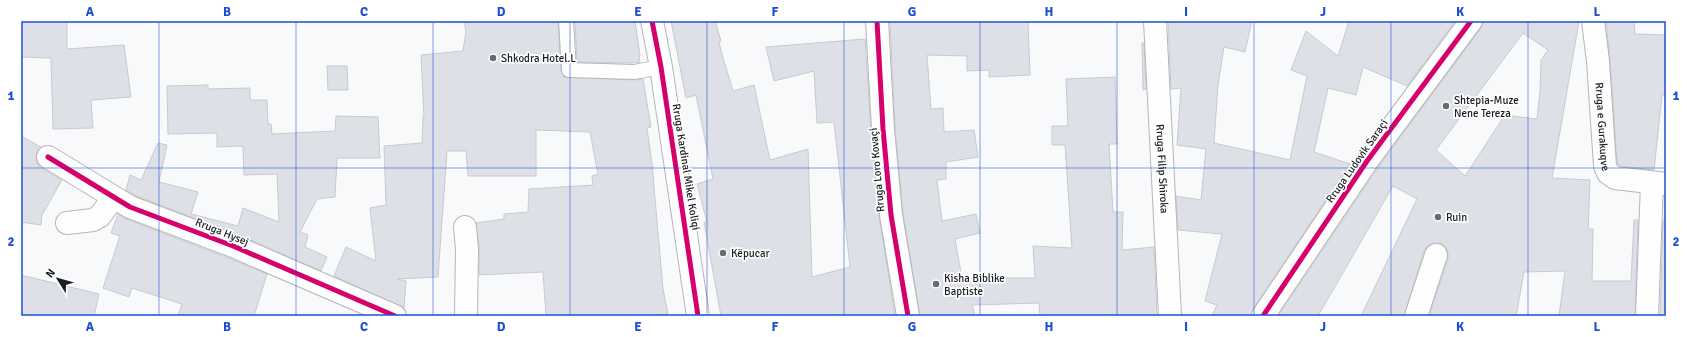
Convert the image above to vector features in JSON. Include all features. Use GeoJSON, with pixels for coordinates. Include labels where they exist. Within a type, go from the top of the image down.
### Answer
{"type":"FeatureCollection","features":[{"type":"Feature","properties":{"kind":"street","name":"Rruga Kardinal Mikel Koliqi"},"geometry":{"type":"LineString","coordinates":[[652,21],[661,67],[698,316]]}},
{"type":"Feature","properties":{"kind":"street","name":"Rruga Loro Kovaçi"},"geometry":{"type":"LineString","coordinates":[[877,21],[883,129],[891,215],[908,316]]}},
{"type":"Feature","properties":{"kind":"street","name":"Rruga Filip Shiroka"},"geometry":{"type":"LineString","coordinates":[[1155,21],[1161,166],[1170,316]]}},
{"type":"Feature","properties":{"kind":"street","name":"Rruga Ludovik Saraçi"},"geometry":{"type":"LineString","coordinates":[[1263,316],[1367,161],[1471,21]]}},
{"type":"Feature","properties":{"kind":"street","name":"Rruga e Gurakuqve"},"geometry":{"type":"LineString","coordinates":[[1593,21],[1598,62],[1605,166],[1608,173],[1615,178],[1659,183],[1647,316]]}},
{"type":"Feature","properties":{"kind":"street","name":"Rruga Hysej"},"geometry":{"type":"LineString","coordinates":[[48,157],[130,207],[233,246],[395,316]]}},
{"type":"Feature","properties":{"kind":"street"},"geometry":{"type":"LineString","coordinates":[[67,222],[93,220],[100,216],[113,198]]}},
{"type":"Feature","properties":{"kind":"street"},"geometry":{"type":"LineString","coordinates":[[465,227],[467,256],[466,316]]}},
{"type":"Feature","properties":{"kind":"street"},"geometry":{"type":"LineString","coordinates":[[1416,316],[1436,255]]}},
{"type":"Feature","properties":{"kind":"lane"},"geometry":{"type":"LineString","coordinates":[[566,21],[569,70],[634,72],[661,67]]}},
{"type":"Feature","properties":{"kind":"building"},"geometry":{"type":"Polygon","coordinates":[[[21,21],[67,21],[67,49],[124,45],[131,97],[91,100],[93,128],[53,129],[51,58],[21,57],[21,21]]]}},
{"type":"Feature","properties":{"kind":"building"},"geometry":{"type":"Polygon","coordinates":[[[464,21],[558,21],[561,71],[564,77],[634,80],[643,79],[651,127],[647,128],[652,164],[663,289],[668,314],[653,316],[546,316],[543,272],[479,275],[479,248],[476,223],[504,219],[504,214],[528,212],[529,189],[593,185],[592,176],[598,174],[590,132],[536,130],[536,176],[468,176],[466,151],[447,151],[438,277],[397,279],[406,281],[404,308],[334,276],[346,247],[376,261],[370,208],[386,205],[384,146],[422,143],[423,116],[424,117],[421,55],[463,51],[466,31],[464,21]]]}},
{"type":"Feature","properties":{"kind":"building"},"geometry":{"type":"Polygon","coordinates":[[[575,21],[635,21],[640,62],[577,62],[575,21]]]}},
{"type":"Feature","properties":{"kind":"building"},"geometry":{"type":"Polygon","coordinates":[[[671,21],[715,21],[721,41],[719,42],[721,51],[733,91],[754,85],[770,160],[808,149],[812,277],[850,267],[834,122],[817,123],[814,71],[774,81],[766,47],[865,39],[879,216],[895,316],[721,316],[704,222],[707,222],[697,184],[713,179],[696,95],[686,98],[671,21]]]}},
{"type":"Feature","properties":{"kind":"building"},"geometry":{"type":"Polygon","coordinates":[[[890,21],[1028,21],[1030,75],[989,77],[989,70],[967,71],[967,56],[927,55],[931,109],[943,108],[944,132],[974,130],[978,157],[946,162],[946,179],[937,180],[942,221],[976,214],[980,233],[955,239],[962,278],[1035,278],[1033,246],[1072,248],[1065,145],[1052,145],[1052,126],[1068,126],[1066,79],[1115,77],[1117,144],[1109,144],[1113,212],[1123,212],[1122,250],[1154,247],[1157,316],[1040,316],[1039,303],[972,305],[975,316],[920,316],[903,213],[895,128],[890,21]]]}},
{"type":"Feature","properties":{"kind":"building"},"geometry":{"type":"Polygon","coordinates":[[[1168,21],[1252,21],[1245,52],[1224,47],[1218,85],[1214,143],[1290,160],[1307,76],[1291,70],[1306,31],[1338,56],[1349,21],[1455,21],[1407,86],[1363,67],[1356,95],[1328,88],[1314,152],[1350,164],[1253,309],[1251,316],[1212,316],[1217,305],[1205,301],[1222,234],[1178,230],[1176,196],[1201,200],[1206,149],[1177,145],[1181,88],[1171,89],[1168,21]]]}},
{"type":"Feature","properties":{"kind":"building"},"geometry":{"type":"Polygon","coordinates":[[[1483,21],[1579,21],[1552,178],[1590,180],[1588,229],[1593,229],[1592,281],[1631,281],[1634,220],[1638,220],[1635,316],[1559,316],[1565,271],[1524,272],[1516,316],[1429,316],[1448,259],[1446,247],[1440,243],[1434,243],[1428,245],[1424,251],[1404,316],[1361,316],[1417,199],[1393,186],[1318,316],[1278,316],[1377,169],[1481,28],[1483,21]],[[1523,33],[1436,150],[1465,176],[1505,115],[1537,119],[1541,60],[1548,50],[1523,33]]]}},
{"type":"Feature","properties":{"kind":"building"},"geometry":{"type":"Polygon","coordinates":[[[1606,21],[1634,21],[1635,34],[1666,35],[1666,95],[1662,95],[1654,170],[1620,166],[1617,163],[1606,21]]]}},
{"type":"Feature","properties":{"kind":"building"},"geometry":{"type":"Polygon","coordinates":[[[1142,43],[1144,43],[1146,89],[1143,90],[1142,43]]]}},
{"type":"Feature","properties":{"kind":"building"},"geometry":{"type":"Polygon","coordinates":[[[327,66],[347,66],[348,90],[328,90],[327,66]]]}},
{"type":"Feature","properties":{"kind":"building"},"geometry":{"type":"Polygon","coordinates":[[[208,85],[208,89],[250,88],[250,100],[267,100],[268,124],[271,124],[272,134],[335,131],[336,116],[378,117],[380,158],[337,158],[335,197],[317,199],[300,232],[308,235],[305,247],[327,257],[321,271],[237,234],[136,196],[126,190],[130,175],[141,180],[158,143],[167,145],[159,182],[198,192],[191,214],[238,226],[243,208],[279,222],[277,174],[244,175],[243,146],[217,147],[217,133],[168,134],[167,86],[208,85]]]}},
{"type":"Feature","properties":{"kind":"building"},"geometry":{"type":"Polygon","coordinates":[[[21,136],[41,147],[37,151],[36,156],[37,163],[41,168],[62,180],[42,215],[41,225],[21,222],[21,136]]]}},
{"type":"Feature","properties":{"kind":"building"},"geometry":{"type":"Polygon","coordinates":[[[118,214],[126,219],[267,274],[254,316],[178,316],[182,304],[132,288],[129,297],[103,288],[120,236],[111,233],[118,214]]]}},
{"type":"Feature","properties":{"kind":"building"},"geometry":{"type":"Polygon","coordinates":[[[1663,220],[1666,220],[1666,316],[1660,316],[1663,220]]]}},
{"type":"Feature","properties":{"kind":"building"},"geometry":{"type":"Polygon","coordinates":[[[21,275],[99,294],[94,316],[21,316],[21,275]]]}},
{"type":"Feature","properties":{"kind":"cycle path"},"geometry":{"type":"LineString","coordinates":[[652,21],[661,67],[698,316]]}},
{"type":"Feature","properties":{"kind":"cycle path"},"geometry":{"type":"LineString","coordinates":[[877,21],[883,129],[891,215],[908,316]]}},
{"type":"Feature","properties":{"kind":"cycle path"},"geometry":{"type":"LineString","coordinates":[[1263,316],[1367,161],[1471,21]]}},
{"type":"Feature","properties":{"kind":"cycle path"},"geometry":{"type":"LineString","coordinates":[[48,157],[130,207],[233,246],[395,316]]}},
{"type":"Feature","properties":{"kind":"place","name":"Shkodra Hotel.L"},"geometry":{"type":"Point","coordinates":[493,58]}},
{"type":"Feature","properties":{"kind":"place","name":"Shtepia-Muze Nene Tereza"},"geometry":{"type":"Point","coordinates":[1446,106]}},
{"type":"Feature","properties":{"kind":"place","name":"Ruin"},"geometry":{"type":"Point","coordinates":[1438,217]}},
{"type":"Feature","properties":{"kind":"place","name":"Këpucar"},"geometry":{"type":"Point","coordinates":[723,253]}},
{"type":"Feature","properties":{"kind":"place","name":"Kisha Biblike Baptiste"},"geometry":{"type":"Point","coordinates":[936,284]}}]}
